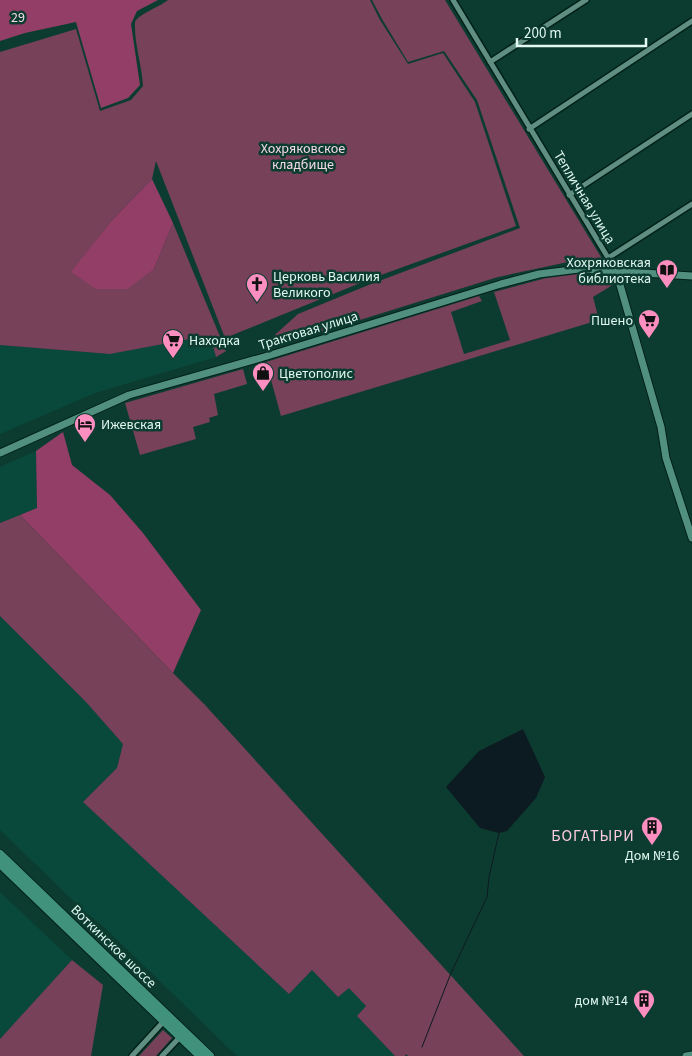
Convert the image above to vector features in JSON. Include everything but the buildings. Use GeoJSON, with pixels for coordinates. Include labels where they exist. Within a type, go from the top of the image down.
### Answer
{"type":"FeatureCollection","features":[{"type":"Feature","properties":{"kind":"main road","name":"Воткинское шоссе"},"geometry":{"type":"LineString","coordinates":[[0,854],[210,1056]]}},
{"type":"Feature","properties":{"kind":"main road","name":"Воткинское шоссе"},"geometry":{"type":"LineString","coordinates":[[0,864],[200,1056]]}},
{"type":"Feature","properties":{"kind":"street","name":"Тепличная улица"},"geometry":{"type":"LineString","coordinates":[[453,0],[616,271],[661,427],[666,458],[692,538]]}},
{"type":"Feature","properties":{"kind":"street"},"geometry":{"type":"LineString","coordinates":[[490,62],[586,0]]}},
{"type":"Feature","properties":{"kind":"street"},"geometry":{"type":"LineString","coordinates":[[530,129],[692,21]]}},
{"type":"Feature","properties":{"kind":"street"},"geometry":{"type":"LineString","coordinates":[[569,195],[692,114]]}},
{"type":"Feature","properties":{"kind":"street"},"geometry":{"type":"LineString","coordinates":[[608,258],[692,204]]}},
{"type":"Feature","properties":{"kind":"street","name":"Трактовая улица"},"geometry":{"type":"LineString","coordinates":[[0,453],[129,395],[539,274],[579,269],[692,276]]}},
{"type":"Feature","properties":{"kind":"street"},"geometry":{"type":"LineString","coordinates":[[132,1056],[164,1021]]}},
{"type":"Feature","properties":{"kind":"street"},"geometry":{"type":"LineString","coordinates":[[162,1056],[180,1037]]}},
{"type":"Feature","properties":{"kind":"street"},"geometry":{"type":"LineString","coordinates":[[686,1056],[692,1054]]}},
{"type":"Feature","properties":{"kind":"shaded area"},"geometry":{"type":"Polygon","coordinates":[[[195,338],[213,346],[216,357],[95,393],[0,434],[0,345],[110,354],[195,338]]]}},
{"type":"Feature","properties":{"kind":"shaded area"},"geometry":{"type":"Polygon","coordinates":[[[36,451],[37,508],[0,523],[0,467],[36,451]]]}},
{"type":"Feature","properties":{"kind":"shaded area"},"geometry":{"type":"Polygon","coordinates":[[[0,616],[86,702],[123,744],[117,768],[83,802],[289,994],[312,970],[338,997],[349,987],[366,1006],[357,1016],[395,1056],[237,1056],[104,927],[84,911],[0,830],[0,616]]]}},
{"type":"Feature","properties":{"kind":"shaded area"},"geometry":{"type":"Polygon","coordinates":[[[0,892],[72,960],[0,1039],[0,892]]]}},
{"type":"Feature","properties":{"kind":"green space","name":"29"},"geometry":{"type":"Polygon","coordinates":[[[0,0],[158,0],[137,11],[131,24],[140,85],[128,98],[101,108],[76,22],[25,33],[0,41],[0,0]]]}},
{"type":"Feature","properties":{"kind":"green space","name":"Хохряковское кладбище"},"geometry":{"type":"Polygon","coordinates":[[[168,0],[370,0],[380,20],[408,64],[443,53],[475,102],[516,226],[370,279],[225,338],[156,161],[152,179],[111,221],[72,272],[154,269],[173,223],[226,351],[216,357],[213,346],[195,338],[110,354],[0,345],[0,52],[76,29],[100,111],[131,100],[143,86],[135,22],[141,16],[168,0]]]}},
{"type":"Feature","properties":{"kind":"green space"},"geometry":{"type":"Polygon","coordinates":[[[372,0],[445,0],[607,267],[568,262],[498,277],[270,348],[267,342],[298,314],[371,284],[520,228],[477,100],[444,51],[408,62],[372,0]]]}},
{"type":"Feature","properties":{"kind":"green space"},"geometry":{"type":"Polygon","coordinates":[[[152,179],[173,223],[154,269],[127,289],[96,289],[71,272],[111,221],[152,179]]]}},
{"type":"Feature","properties":{"kind":"green space"},"geometry":{"type":"Polygon","coordinates":[[[594,272],[614,276],[616,283],[593,297],[599,320],[281,416],[266,362],[479,296],[482,301],[451,312],[464,354],[510,340],[494,292],[546,278],[594,272]]]}},
{"type":"Feature","properties":{"kind":"green space"},"geometry":{"type":"Polygon","coordinates":[[[243,369],[247,384],[214,394],[218,415],[209,418],[210,422],[193,427],[196,439],[140,455],[125,403],[243,369]]]}},
{"type":"Feature","properties":{"kind":"green space"},"geometry":{"type":"Polygon","coordinates":[[[63,432],[72,465],[110,495],[143,533],[201,610],[173,673],[20,515],[37,508],[36,451],[63,432]]]}},
{"type":"Feature","properties":{"kind":"green space"},"geometry":{"type":"Polygon","coordinates":[[[20,515],[205,705],[524,1056],[408,1056],[406,1054],[405,1056],[395,1056],[357,1016],[366,1006],[349,988],[338,997],[312,970],[289,994],[83,802],[117,768],[123,744],[86,702],[0,616],[0,523],[20,515]]]}},
{"type":"Feature","properties":{"kind":"green space"},"geometry":{"type":"Polygon","coordinates":[[[72,960],[103,985],[91,1056],[0,1056],[0,1039],[72,960]]]}},
{"type":"Feature","properties":{"kind":"green space"},"geometry":{"type":"Polygon","coordinates":[[[163,1030],[172,1038],[156,1056],[139,1056],[163,1030]]]}},
{"type":"Feature","properties":{"kind":"water"},"geometry":{"type":"Polygon","coordinates":[[[523,729],[545,777],[536,798],[507,831],[499,833],[480,828],[446,787],[479,751],[523,729]]]}},
{"type":"Feature","properties":{"kind":"waterway"},"geometry":{"type":"LineString","coordinates":[[422,1047],[451,973],[487,897],[489,877],[499,833]]}},
{"type":"Feature","properties":{"kind":"place","name":"Хохряковская библиотека"},"geometry":{"type":"Point","coordinates":[667,289]}},
{"type":"Feature","properties":{"kind":"place","name":"Церковь Василия Великого"},"geometry":{"type":"Point","coordinates":[257,303]}},
{"type":"Feature","properties":{"kind":"place","name":"Пшено"},"geometry":{"type":"Point","coordinates":[649,339]}},
{"type":"Feature","properties":{"kind":"place","name":"Находка"},"geometry":{"type":"Point","coordinates":[173,359]}},
{"type":"Feature","properties":{"kind":"place","name":"Цветополис"},"geometry":{"type":"Point","coordinates":[263,392]}},
{"type":"Feature","properties":{"kind":"place","name":"Ижевская"},"geometry":{"type":"Point","coordinates":[85,443]}},
{"type":"Feature","properties":{"kind":"place","name":"Дом №16"},"geometry":{"type":"Point","coordinates":[652,846]}},
{"type":"Feature","properties":{"kind":"place","name":"дом №14"},"geometry":{"type":"Point","coordinates":[644,1019]}},
{"type":"Feature","properties":{"kind":"district","name":"БОГАТЫРИ"},"geometry":{"type":"Point","coordinates":[593,835]}}]}
